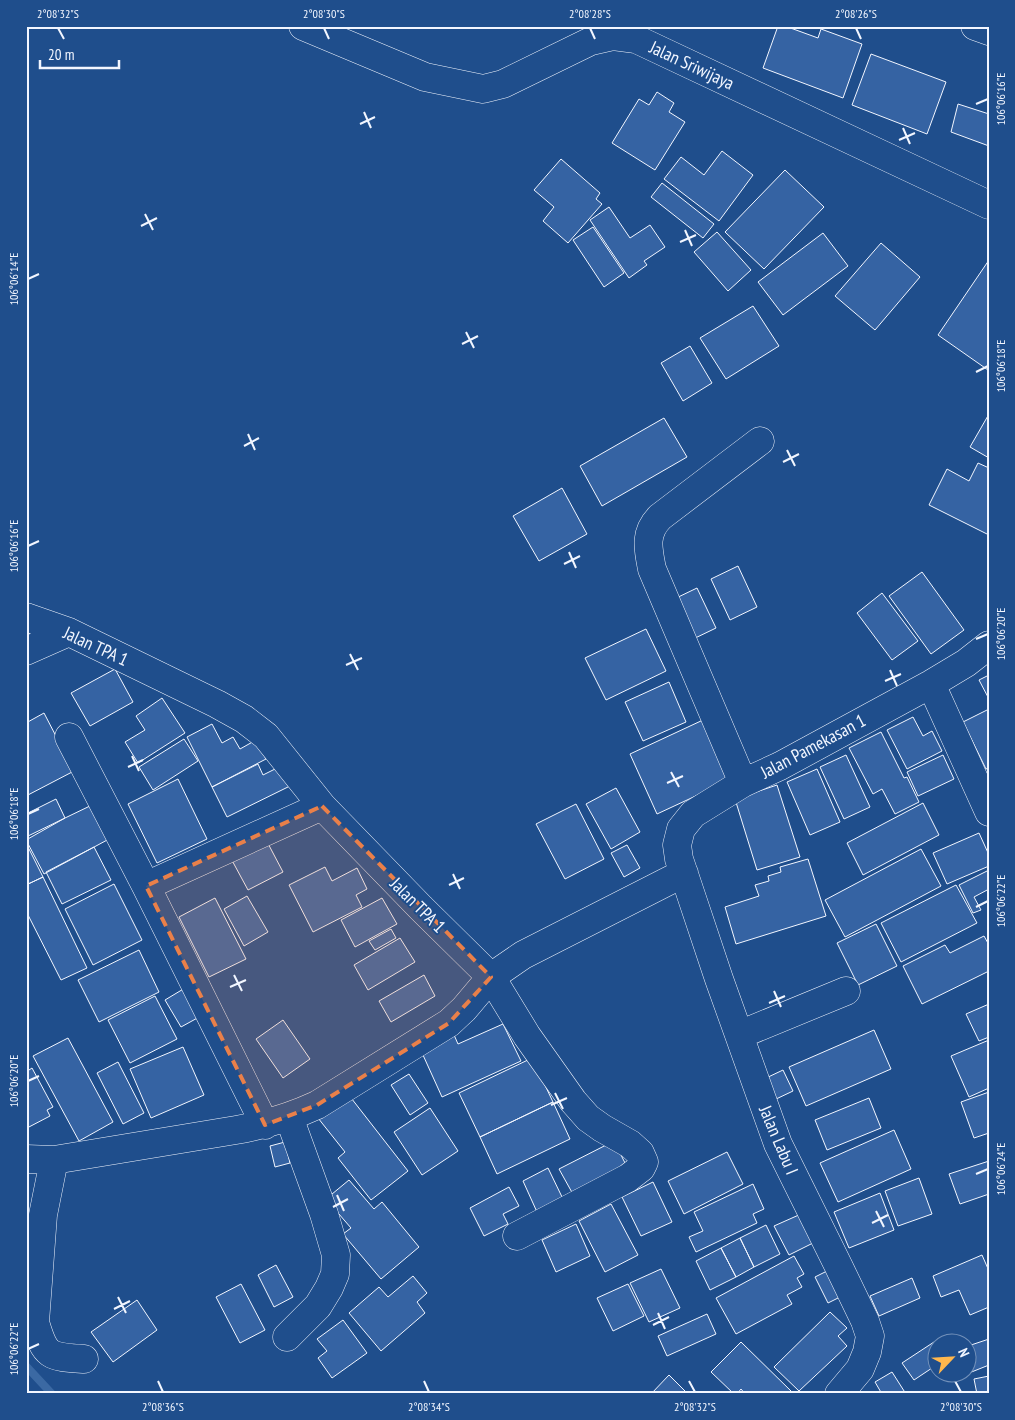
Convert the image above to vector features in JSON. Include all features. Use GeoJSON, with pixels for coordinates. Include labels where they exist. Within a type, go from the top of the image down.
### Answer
{"type":"FeatureCollection","features":[{"type":"Feature","properties":{"kind":"street","name":"Jalan Sriwijaya"},"geometry":{"type":"LineString","coordinates":[[303,26],[425,78],[483,89],[503,84],[591,41],[613,36],[636,39],[989,205]]}},
{"type":"Feature","properties":{"kind":"street"},"geometry":{"type":"LineString","coordinates":[[975,26],[989,31]]}},
{"type":"Feature","properties":{"kind":"street"},"geometry":{"type":"LineString","coordinates":[[742,783],[652,569],[648,551],[649,537],[653,524],[660,517],[760,441]]}},
{"type":"Feature","properties":{"kind":"street","name":"Jalan TPA 1"},"geometry":{"type":"LineString","coordinates":[[26,618],[69,632],[217,704],[244,719],[266,736],[322,806],[490,977],[522,1030],[573,1101],[588,1118],[635,1148],[642,1157],[644,1162],[641,1168],[628,1178],[516,1236]]}},
{"type":"Feature","properties":{"kind":"street"},"geometry":{"type":"LineString","coordinates":[[26,651],[69,632]]}},
{"type":"Feature","properties":{"kind":"street","name":"Jalan Pamekasan 1"},"geometry":{"type":"LineString","coordinates":[[684,873],[679,859],[678,845],[681,829],[693,814],[742,783],[780,766],[931,684],[966,664],[989,645]]}},
{"type":"Feature","properties":{"kind":"street"},"geometry":{"type":"LineString","coordinates":[[931,684],[989,812]]}},
{"type":"Feature","properties":{"kind":"street"},"geometry":{"type":"LineString","coordinates":[[69,737],[146,886],[277,1121],[324,1214],[336,1255],[335,1274],[318,1306],[287,1337]]}},
{"type":"Feature","properties":{"kind":"street"},"geometry":{"type":"LineString","coordinates":[[146,886],[322,806]]}},
{"type":"Feature","properties":{"kind":"street"},"geometry":{"type":"LineString","coordinates":[[26,1159],[54,1160],[277,1121],[317,1105],[449,1023],[464,1009],[490,977],[523,955],[684,873]]}},
{"type":"Feature","properties":{"kind":"street","name":"Jalan Labu I"},"geometry":{"type":"LineString","coordinates":[[684,873],[778,1144],[846,1281],[870,1336],[868,1352],[860,1369],[839,1394]]}},
{"type":"Feature","properties":{"kind":"street"},"geometry":{"type":"LineString","coordinates":[[739,1035],[846,992]]}},
{"type":"Feature","properties":{"kind":"street"},"geometry":{"type":"LineString","coordinates":[[54,1160],[34,1219],[31,1318],[45,1350],[54,1355],[84,1359]]}},
{"type":"Feature","properties":{"kind":"highlighted area"},"geometry":{"type":"Polygon","coordinates":[[[322,806],[491,977],[449,1023],[317,1105],[265,1125],[146,886],[322,806]]]}},
{"type":"Feature","properties":{"kind":"building"},"geometry":{"type":"Polygon","coordinates":[[[778,26],[785,26],[818,38],[821,29],[862,44],[843,98],[763,68],[778,26]]]}},
{"type":"Feature","properties":{"kind":"building"},"geometry":{"type":"Polygon","coordinates":[[[871,54],[946,82],[927,134],[852,105],[871,54]]]}},
{"type":"Feature","properties":{"kind":"building"},"geometry":{"type":"Polygon","coordinates":[[[657,92],[674,103],[669,112],[685,122],[655,170],[612,143],[639,99],[649,105],[657,92]]]}},
{"type":"Feature","properties":{"kind":"building"},"geometry":{"type":"Polygon","coordinates":[[[958,104],[989,114],[989,146],[951,132],[958,104]]]}},
{"type":"Feature","properties":{"kind":"building"},"geometry":{"type":"Polygon","coordinates":[[[722,151],[753,175],[719,221],[664,179],[681,157],[704,175],[722,151]]]}},
{"type":"Feature","properties":{"kind":"building"},"geometry":{"type":"Polygon","coordinates":[[[561,159],[600,193],[596,199],[602,204],[568,243],[543,221],[554,207],[534,190],[561,159]]]}},
{"type":"Feature","properties":{"kind":"building"},"geometry":{"type":"Polygon","coordinates":[[[785,170],[824,207],[764,269],[725,232],[785,170]]]}},
{"type":"Feature","properties":{"kind":"building"},"geometry":{"type":"Polygon","coordinates":[[[662,183],[714,224],[703,238],[651,197],[662,183]]]}},
{"type":"Feature","properties":{"kind":"building"},"geometry":{"type":"Polygon","coordinates":[[[609,207],[630,238],[650,225],[665,247],[644,261],[647,265],[629,278],[590,220],[609,207]]]}},
{"type":"Feature","properties":{"kind":"building"},"geometry":{"type":"Polygon","coordinates":[[[593,227],[624,273],[604,287],[573,240],[593,227]]]}},
{"type":"Feature","properties":{"kind":"building"},"geometry":{"type":"Polygon","coordinates":[[[717,232],[751,270],[728,291],[694,252],[717,232]]]}},
{"type":"Feature","properties":{"kind":"building"},"geometry":{"type":"Polygon","coordinates":[[[823,233],[848,266],[783,315],[758,282],[823,233]]]}},
{"type":"Feature","properties":{"kind":"building"},"geometry":{"type":"Polygon","coordinates":[[[881,243],[920,277],[875,330],[835,296],[881,243]]]}},
{"type":"Feature","properties":{"kind":"building"},"geometry":{"type":"Polygon","coordinates":[[[989,260],[989,369],[988,370],[938,335],[989,260]]]}},
{"type":"Feature","properties":{"kind":"building"},"geometry":{"type":"Polygon","coordinates":[[[753,306],[779,346],[726,379],[700,338],[753,306]]]}},
{"type":"Feature","properties":{"kind":"building"},"geometry":{"type":"Polygon","coordinates":[[[690,346],[712,383],[683,401],[661,363],[690,346]]]}},
{"type":"Feature","properties":{"kind":"building"},"geometry":{"type":"Polygon","coordinates":[[[989,414],[989,458],[970,447],[989,414]]]}},
{"type":"Feature","properties":{"kind":"building"},"geometry":{"type":"Polygon","coordinates":[[[664,418],[687,457],[602,506],[580,466],[664,418]]]}},
{"type":"Feature","properties":{"kind":"building"},"geometry":{"type":"Polygon","coordinates":[[[978,463],[989,468],[989,535],[929,505],[947,469],[969,481],[978,463]]]}},
{"type":"Feature","properties":{"kind":"building"},"geometry":{"type":"Polygon","coordinates":[[[562,488],[587,534],[539,561],[513,516],[562,488]]]}},
{"type":"Feature","properties":{"kind":"building"},"geometry":{"type":"Polygon","coordinates":[[[738,566],[757,607],[730,620],[711,579],[738,566]]]}},
{"type":"Feature","properties":{"kind":"building"},"geometry":{"type":"Polygon","coordinates":[[[922,572],[964,630],[931,654],[889,596],[922,572]]]}},
{"type":"Feature","properties":{"kind":"building"},"geometry":{"type":"Polygon","coordinates":[[[697,588],[716,628],[689,641],[670,601],[697,588]]]}},
{"type":"Feature","properties":{"kind":"building"},"geometry":{"type":"Polygon","coordinates":[[[882,593],[918,641],[892,660],[857,613],[882,593]]]}},
{"type":"Feature","properties":{"kind":"building"},"geometry":{"type":"Polygon","coordinates":[[[646,629],[666,671],[606,700],[585,658],[646,629]]]}},
{"type":"Feature","properties":{"kind":"building"},"geometry":{"type":"Polygon","coordinates":[[[115,669],[133,702],[90,726],[71,693],[115,669]]]}},
{"type":"Feature","properties":{"kind":"building"},"geometry":{"type":"Polygon","coordinates":[[[989,675],[989,699],[979,680],[989,675]]]}},
{"type":"Feature","properties":{"kind":"building"},"geometry":{"type":"Polygon","coordinates":[[[669,682],[686,722],[643,741],[625,702],[669,682]]]}},
{"type":"Feature","properties":{"kind":"building"},"geometry":{"type":"Polygon","coordinates":[[[162,698],[185,733],[138,763],[125,742],[145,730],[136,716],[162,698]]]}},
{"type":"Feature","properties":{"kind":"building"},"geometry":{"type":"Polygon","coordinates":[[[989,709],[989,768],[986,769],[963,722],[989,709]]]}},
{"type":"Feature","properties":{"kind":"building"},"geometry":{"type":"Polygon","coordinates":[[[44,713],[74,771],[26,796],[26,723],[44,713]]]}},
{"type":"Feature","properties":{"kind":"building"},"geometry":{"type":"Polygon","coordinates":[[[913,717],[923,736],[932,731],[942,751],[907,769],[887,730],[913,717]]]}},
{"type":"Feature","properties":{"kind":"building"},"geometry":{"type":"Polygon","coordinates":[[[703,720],[730,780],[657,814],[630,754],[703,720]]]}},
{"type":"Feature","properties":{"kind":"building"},"geometry":{"type":"Polygon","coordinates":[[[212,724],[222,743],[233,737],[240,749],[256,740],[266,759],[212,787],[187,737],[212,724]]]}},
{"type":"Feature","properties":{"kind":"building"},"geometry":{"type":"Polygon","coordinates":[[[881,732],[904,778],[907,777],[919,802],[895,814],[882,789],[873,794],[849,748],[881,732]]]}},
{"type":"Feature","properties":{"kind":"building"},"geometry":{"type":"Polygon","coordinates":[[[184,739],[198,761],[153,790],[139,767],[184,739]]]}},
{"type":"Feature","properties":{"kind":"building"},"geometry":{"type":"Polygon","coordinates":[[[846,755],[870,807],[844,819],[820,767],[846,755]]]}},
{"type":"Feature","properties":{"kind":"building"},"geometry":{"type":"Polygon","coordinates":[[[943,755],[954,779],[918,796],[907,772],[943,755]]]}},
{"type":"Feature","properties":{"kind":"building"},"geometry":{"type":"Polygon","coordinates":[[[258,764],[263,775],[283,765],[292,785],[227,817],[212,787],[258,764]]]}},
{"type":"Feature","properties":{"kind":"building"},"geometry":{"type":"Polygon","coordinates":[[[817,769],[840,822],[810,835],[787,782],[817,769]]]}},
{"type":"Feature","properties":{"kind":"building"},"geometry":{"type":"Polygon","coordinates":[[[178,779],[207,839],[157,863],[128,804],[178,779]]]}},
{"type":"Feature","properties":{"kind":"building"},"geometry":{"type":"Polygon","coordinates":[[[777,785],[800,857],[757,870],[735,799],[777,785]]]}},
{"type":"Feature","properties":{"kind":"building"},"geometry":{"type":"Polygon","coordinates":[[[616,788],[640,832],[611,849],[586,804],[616,788]]]}},
{"type":"Feature","properties":{"kind":"building"},"geometry":{"type":"Polygon","coordinates":[[[56,799],[65,818],[26,837],[26,814],[56,799]]]}},
{"type":"Feature","properties":{"kind":"building"},"geometry":{"type":"Polygon","coordinates":[[[923,803],[939,835],[863,875],[847,843],[923,803]]]}},
{"type":"Feature","properties":{"kind":"building"},"geometry":{"type":"Polygon","coordinates":[[[576,804],[604,859],[565,879],[536,824],[576,804]]]}},
{"type":"Feature","properties":{"kind":"building"},"geometry":{"type":"Polygon","coordinates":[[[92,805],[109,839],[44,874],[26,840],[92,805]]]}},
{"type":"Feature","properties":{"kind":"building"},"geometry":{"type":"Polygon","coordinates":[[[979,833],[989,855],[989,866],[947,884],[933,853],[979,833]]]}},
{"type":"Feature","properties":{"kind":"building"},"geometry":{"type":"Polygon","coordinates":[[[263,834],[283,872],[248,890],[228,853],[263,834]]]}},
{"type":"Feature","properties":{"kind":"building"},"geometry":{"type":"Polygon","coordinates":[[[26,843],[43,877],[26,885],[26,843]]]}},
{"type":"Feature","properties":{"kind":"building"},"geometry":{"type":"Polygon","coordinates":[[[627,845],[640,868],[624,877],[611,853],[627,845]]]}},
{"type":"Feature","properties":{"kind":"building"},"geometry":{"type":"Polygon","coordinates":[[[94,847],[111,880],[62,904],[46,872],[94,847]]]}},
{"type":"Feature","properties":{"kind":"building"},"geometry":{"type":"Polygon","coordinates":[[[921,849],[941,886],[845,937],[825,900],[921,849]]]}},
{"type":"Feature","properties":{"kind":"building"},"geometry":{"type":"Polygon","coordinates":[[[808,859],[826,916],[736,944],[725,907],[759,896],[755,885],[769,881],[768,876],[781,872],[780,867],[808,859]]]}},
{"type":"Feature","properties":{"kind":"building"},"geometry":{"type":"Polygon","coordinates":[[[325,867],[332,881],[357,868],[367,889],[356,895],[362,907],[313,932],[289,885],[325,867]]]}},
{"type":"Feature","properties":{"kind":"building"},"geometry":{"type":"Polygon","coordinates":[[[989,870],[989,889],[974,897],[981,910],[973,913],[959,885],[989,870]]]}},
{"type":"Feature","properties":{"kind":"building"},"geometry":{"type":"Polygon","coordinates":[[[43,877],[87,968],[61,980],[26,911],[26,885],[43,877]]]}},
{"type":"Feature","properties":{"kind":"building"},"geometry":{"type":"Polygon","coordinates":[[[114,884],[142,940],[93,965],[65,909],[114,884]]]}},
{"type":"Feature","properties":{"kind":"building"},"geometry":{"type":"Polygon","coordinates":[[[956,885],[977,923],[901,962],[881,923],[956,885]]]}},
{"type":"Feature","properties":{"kind":"building"},"geometry":{"type":"Polygon","coordinates":[[[247,896],[268,932],[244,946],[224,909],[247,896]]]}},
{"type":"Feature","properties":{"kind":"building"},"geometry":{"type":"Polygon","coordinates":[[[215,898],[246,959],[209,977],[179,917],[215,898]]]}},
{"type":"Feature","properties":{"kind":"building"},"geometry":{"type":"Polygon","coordinates":[[[382,898],[397,924],[355,947],[341,920],[382,898]]]}},
{"type":"Feature","properties":{"kind":"building"},"geometry":{"type":"Polygon","coordinates":[[[876,924],[897,966],[858,985],[837,943],[876,924]]]}},
{"type":"Feature","properties":{"kind":"building"},"geometry":{"type":"Polygon","coordinates":[[[391,929],[396,938],[375,950],[369,941],[391,929]]]}},
{"type":"Feature","properties":{"kind":"building"},"geometry":{"type":"Polygon","coordinates":[[[984,936],[989,945],[989,971],[922,1004],[903,966],[945,945],[950,953],[984,936]]]}},
{"type":"Feature","properties":{"kind":"building"},"geometry":{"type":"Polygon","coordinates":[[[400,938],[415,962],[368,990],[354,965],[400,938]]]}},
{"type":"Feature","properties":{"kind":"building"},"geometry":{"type":"Polygon","coordinates":[[[139,950],[159,992],[99,1022],[78,980],[139,950]]]}},
{"type":"Feature","properties":{"kind":"building"},"geometry":{"type":"Polygon","coordinates":[[[424,975],[435,996],[391,1022],[379,1001],[424,975]]]}},
{"type":"Feature","properties":{"kind":"building"},"geometry":{"type":"Polygon","coordinates":[[[185,988],[201,1016],[181,1027],[165,1000],[185,988]]]}},
{"type":"Feature","properties":{"kind":"building"},"geometry":{"type":"Polygon","coordinates":[[[155,996],[177,1039],[130,1063],[108,1020],[155,996]]]}},
{"type":"Feature","properties":{"kind":"building"},"geometry":{"type":"Polygon","coordinates":[[[989,1004],[989,1037],[979,1041],[966,1014],[989,1004]]]}},
{"type":"Feature","properties":{"kind":"building"},"geometry":{"type":"Polygon","coordinates":[[[283,1020],[310,1059],[283,1078],[256,1039],[283,1020]]]}},
{"type":"Feature","properties":{"kind":"building"},"geometry":{"type":"Polygon","coordinates":[[[503,1024],[521,1061],[442,1097],[418,1044],[451,1028],[458,1044],[503,1024]]]}},
{"type":"Feature","properties":{"kind":"building"},"geometry":{"type":"Polygon","coordinates":[[[874,1030],[891,1069],[806,1106],[789,1067],[874,1030]]]}},
{"type":"Feature","properties":{"kind":"building"},"geometry":{"type":"Polygon","coordinates":[[[68,1038],[113,1122],[79,1141],[33,1056],[68,1038]]]}},
{"type":"Feature","properties":{"kind":"building"},"geometry":{"type":"Polygon","coordinates":[[[989,1040],[989,1088],[969,1097],[951,1056],[989,1040]]]}},
{"type":"Feature","properties":{"kind":"building"},"geometry":{"type":"Polygon","coordinates":[[[183,1047],[204,1095],[151,1118],[130,1069],[183,1047]]]}},
{"type":"Feature","properties":{"kind":"building"},"geometry":{"type":"Polygon","coordinates":[[[532,1058],[553,1102],[480,1137],[459,1093],[532,1058]]]}},
{"type":"Feature","properties":{"kind":"building"},"geometry":{"type":"Polygon","coordinates":[[[118,1062],[144,1113],[123,1124],[97,1073],[118,1062]]]}},
{"type":"Feature","properties":{"kind":"building"},"geometry":{"type":"Polygon","coordinates":[[[32,1068],[53,1107],[47,1110],[50,1116],[27,1128],[26,1072],[32,1068]]]}},
{"type":"Feature","properties":{"kind":"building"},"geometry":{"type":"Polygon","coordinates":[[[783,1070],[793,1091],[774,1100],[764,1079],[783,1070]]]}},
{"type":"Feature","properties":{"kind":"building"},"geometry":{"type":"Polygon","coordinates":[[[409,1074],[428,1103],[410,1115],[391,1085],[409,1074]]]}},
{"type":"Feature","properties":{"kind":"building"},"geometry":{"type":"Polygon","coordinates":[[[989,1092],[989,1133],[974,1138],[961,1102],[989,1092]]]}},
{"type":"Feature","properties":{"kind":"building"},"geometry":{"type":"Polygon","coordinates":[[[348,1094],[408,1171],[371,1200],[338,1158],[345,1152],[318,1118],[348,1094]]]}},
{"type":"Feature","properties":{"kind":"building"},"geometry":{"type":"Polygon","coordinates":[[[869,1098],[881,1128],[827,1150],[815,1120],[869,1098]]]}},
{"type":"Feature","properties":{"kind":"building"},"geometry":{"type":"Polygon","coordinates":[[[553,1102],[570,1139],[497,1174],[480,1137],[553,1102]]]}},
{"type":"Feature","properties":{"kind":"building"},"geometry":{"type":"Polygon","coordinates":[[[430,1108],[458,1151],[422,1175],[394,1132],[430,1108]]]}},
{"type":"Feature","properties":{"kind":"building"},"geometry":{"type":"Polygon","coordinates":[[[894,1130],[911,1169],[838,1202],[820,1163],[894,1130]]]}},
{"type":"Feature","properties":{"kind":"building"},"geometry":{"type":"Polygon","coordinates":[[[614,1141],[628,1169],[574,1196],[559,1169],[614,1141]]]}},
{"type":"Feature","properties":{"kind":"building"},"geometry":{"type":"Polygon","coordinates":[[[285,1142],[290,1163],[275,1167],[270,1146],[285,1142]]]}},
{"type":"Feature","properties":{"kind":"building"},"geometry":{"type":"Polygon","coordinates":[[[727,1152],[743,1184],[684,1214],[668,1181],[727,1152]]]}},
{"type":"Feature","properties":{"kind":"building"},"geometry":{"type":"Polygon","coordinates":[[[989,1161],[989,1194],[960,1204],[949,1174],[989,1161]]]}},
{"type":"Feature","properties":{"kind":"building"},"geometry":{"type":"Polygon","coordinates":[[[548,1168],[563,1199],[537,1212],[523,1181],[548,1168]]]}},
{"type":"Feature","properties":{"kind":"building"},"geometry":{"type":"Polygon","coordinates":[[[919,1178],[932,1214],[898,1226],[885,1191],[919,1178]]]}},
{"type":"Feature","properties":{"kind":"building"},"geometry":{"type":"Polygon","coordinates":[[[349,1180],[374,1209],[382,1202],[419,1247],[381,1279],[343,1234],[351,1228],[326,1199],[349,1180]]]}},
{"type":"Feature","properties":{"kind":"building"},"geometry":{"type":"Polygon","coordinates":[[[653,1182],[672,1222],[641,1236],[622,1197],[653,1182]]]}},
{"type":"Feature","properties":{"kind":"building"},"geometry":{"type":"Polygon","coordinates":[[[753,1184],[764,1209],[753,1214],[757,1223],[696,1252],[689,1237],[703,1231],[694,1212],[753,1184]]]}},
{"type":"Feature","properties":{"kind":"building"},"geometry":{"type":"Polygon","coordinates":[[[509,1187],[519,1206],[503,1214],[508,1224],[484,1236],[470,1208],[509,1187]]]}},
{"type":"Feature","properties":{"kind":"building"},"geometry":{"type":"Polygon","coordinates":[[[880,1193],[894,1230],[849,1248],[834,1212],[880,1193]]]}},
{"type":"Feature","properties":{"kind":"building"},"geometry":{"type":"Polygon","coordinates":[[[611,1204],[638,1255],[605,1272],[579,1221],[611,1204]]]}},
{"type":"Feature","properties":{"kind":"building"},"geometry":{"type":"Polygon","coordinates":[[[801,1214],[815,1242],[789,1255],[774,1226],[801,1214]]]}},
{"type":"Feature","properties":{"kind":"building"},"geometry":{"type":"Polygon","coordinates":[[[576,1224],[590,1256],[556,1272],[542,1240],[576,1224]]]}},
{"type":"Feature","properties":{"kind":"building"},"geometry":{"type":"Polygon","coordinates":[[[766,1225],[780,1254],[754,1267],[740,1238],[766,1225]]]}},
{"type":"Feature","properties":{"kind":"building"},"geometry":{"type":"Polygon","coordinates":[[[740,1238],[754,1267],[736,1277],[721,1248],[740,1238]]]}},
{"type":"Feature","properties":{"kind":"building"},"geometry":{"type":"Polygon","coordinates":[[[721,1248],[736,1277],[710,1290],[696,1261],[721,1248]]]}},
{"type":"Feature","properties":{"kind":"building"},"geometry":{"type":"Polygon","coordinates":[[[982,1255],[989,1271],[989,1307],[970,1315],[959,1290],[941,1297],[933,1276],[982,1255]]]}},
{"type":"Feature","properties":{"kind":"building"},"geometry":{"type":"Polygon","coordinates":[[[794,1256],[804,1274],[797,1278],[802,1287],[787,1295],[792,1304],[736,1334],[716,1298],[794,1256]]]}},
{"type":"Feature","properties":{"kind":"building"},"geometry":{"type":"Polygon","coordinates":[[[276,1265],[293,1297],[274,1307],[258,1275],[276,1265]]]}},
{"type":"Feature","properties":{"kind":"building"},"geometry":{"type":"Polygon","coordinates":[[[661,1269],[680,1308],[649,1322],[630,1283],[661,1269]]]}},
{"type":"Feature","properties":{"kind":"building"},"geometry":{"type":"Polygon","coordinates":[[[829,1270],[842,1296],[828,1303],[815,1277],[829,1270]]]}},
{"type":"Feature","properties":{"kind":"building"},"geometry":{"type":"Polygon","coordinates":[[[413,1276],[427,1293],[417,1302],[425,1313],[381,1351],[349,1313],[379,1287],[388,1297],[413,1276]]]}},
{"type":"Feature","properties":{"kind":"building"},"geometry":{"type":"Polygon","coordinates":[[[912,1278],[920,1298],[879,1316],[870,1296],[912,1278]]]}},
{"type":"Feature","properties":{"kind":"building"},"geometry":{"type":"Polygon","coordinates":[[[241,1284],[265,1330],[240,1343],[216,1297],[241,1284]]]}},
{"type":"Feature","properties":{"kind":"building"},"geometry":{"type":"Polygon","coordinates":[[[628,1284],[644,1316],[613,1331],[597,1298],[628,1284]]]}},
{"type":"Feature","properties":{"kind":"building"},"geometry":{"type":"Polygon","coordinates":[[[137,1300],[157,1330],[113,1362],[91,1332],[137,1300]]]}},
{"type":"Feature","properties":{"kind":"building"},"geometry":{"type":"Polygon","coordinates":[[[830,1312],[847,1328],[838,1336],[847,1346],[799,1391],[774,1367],[830,1312]]]}},
{"type":"Feature","properties":{"kind":"building"},"geometry":{"type":"Polygon","coordinates":[[[707,1314],[716,1334],[667,1356],[658,1336],[707,1314]]]}},
{"type":"Feature","properties":{"kind":"building"},"geometry":{"type":"Polygon","coordinates":[[[343,1320],[367,1353],[332,1378],[318,1358],[327,1351],[317,1339],[343,1320]]]}},
{"type":"Feature","properties":{"kind":"building"},"geometry":{"type":"Polygon","coordinates":[[[989,1339],[989,1365],[978,1369],[978,1343],[989,1339]]]}},
{"type":"Feature","properties":{"kind":"building"},"geometry":{"type":"Polygon","coordinates":[[[741,1342],[791,1391],[788,1394],[745,1394],[741,1389],[737,1394],[734,1394],[711,1372],[741,1342]]]}},
{"type":"Feature","properties":{"kind":"building"},"geometry":{"type":"Polygon","coordinates":[[[928,1346],[928,1371],[914,1380],[902,1363],[928,1346]]]}},
{"type":"Feature","properties":{"kind":"building"},"geometry":{"type":"Polygon","coordinates":[[[892,1372],[906,1394],[882,1394],[875,1382],[892,1372]]]}},
{"type":"Feature","properties":{"kind":"building"},"geometry":{"type":"Polygon","coordinates":[[[669,1375],[688,1394],[651,1394],[669,1375]]]}},
{"type":"Feature","properties":{"kind":"building"},"geometry":{"type":"Polygon","coordinates":[[[989,1376],[989,1394],[977,1394],[975,1382],[978,1382],[978,1378],[989,1376]]]}},
{"type":"Feature","properties":{"kind":"waterway"},"geometry":{"type":"LineString","coordinates":[[26,1366],[52,1394]]}}]}
